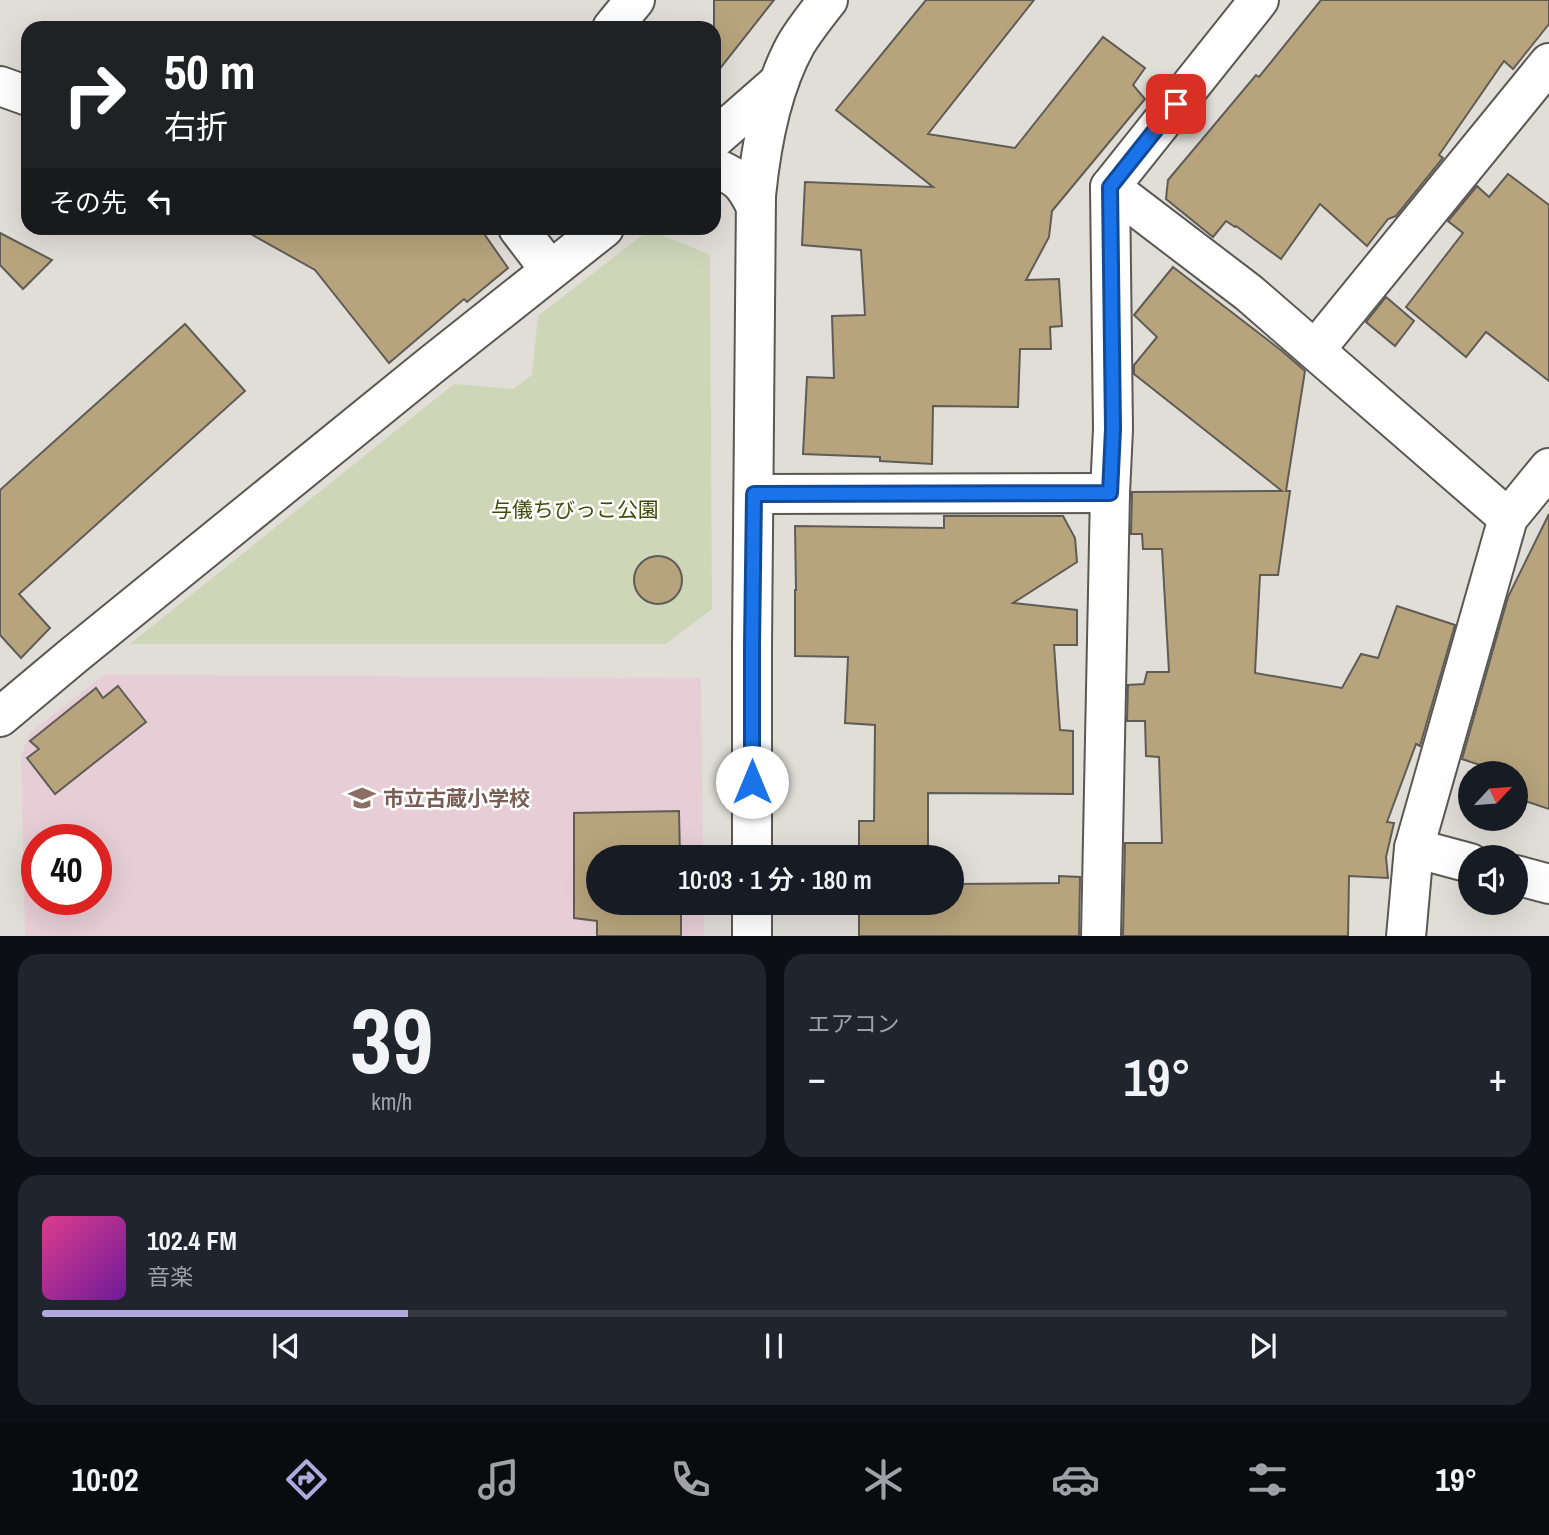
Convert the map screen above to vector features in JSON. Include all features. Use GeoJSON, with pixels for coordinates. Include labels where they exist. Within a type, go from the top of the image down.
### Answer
{"type":"FeatureCollection","features":[{"type":"Feature","properties":{"kind":"street"},"geometry":{"type":"LineString","coordinates":[[618,21],[635,0]]}},
{"type":"Feature","properties":{"kind":"street"},"geometry":{"type":"LineString","coordinates":[[752,845],[755,205],[758,172],[779,82],[797,43],[828,0]]}},
{"type":"Feature","properties":{"kind":"street"},"geometry":{"type":"LineString","coordinates":[[1101,936],[1113,429],[1110,187],[1259,0]]}},
{"type":"Feature","properties":{"kind":"street"},"geometry":{"type":"LineString","coordinates":[[1315,350],[1549,63]]}},
{"type":"Feature","properties":{"kind":"street"},"geometry":{"type":"LineString","coordinates":[[721,133],[779,82]]}},
{"type":"Feature","properties":{"kind":"street"},"geometry":{"type":"LineString","coordinates":[[0,86],[21,94]]}},
{"type":"Feature","properties":{"kind":"street"},"geometry":{"type":"LineString","coordinates":[[721,170],[734,176],[746,187],[755,205]]}},
{"type":"Feature","properties":{"kind":"street"},"geometry":{"type":"LineString","coordinates":[[1110,187],[1249,293],[1508,519]]}},
{"type":"Feature","properties":{"kind":"street"},"geometry":{"type":"LineString","coordinates":[[523,235],[550,270]]}},
{"type":"Feature","properties":{"kind":"street"},"geometry":{"type":"LineString","coordinates":[[0,717],[595,235]]}},
{"type":"Feature","properties":{"kind":"street"},"geometry":{"type":"LineString","coordinates":[[1406,936],[1414,848],[1508,519],[1549,468]]}},
{"type":"Feature","properties":{"kind":"street"},"geometry":{"type":"LineString","coordinates":[[754,494],[1110,493]]}},
{"type":"Feature","properties":{"kind":"street"},"geometry":{"type":"LineString","coordinates":[[1414,848],[1458,860]]}},
{"type":"Feature","properties":{"kind":"street"},"geometry":{"type":"LineString","coordinates":[[1528,878],[1549,884]]}},
{"type":"Feature","properties":{"kind":"street"},"geometry":{"type":"LineString","coordinates":[[752,915],[752,936]]}},
{"type":"Feature","properties":{"kind":"shaded area","name":"市立古蔵小学校"},"geometry":{"type":"Polygon","coordinates":[[[104,675],[701,678],[703,845],[586,845],[586,915],[703,915],[704,936],[25,936],[25,915],[112,915],[112,824],[23,824],[21,756],[30,733],[104,675]]]}},
{"type":"Feature","properties":{"kind":"green space","name":"与儀ちびっこ公園"},"geometry":{"type":"Polygon","coordinates":[[[643,235],[661,235],[710,255],[712,609],[666,644],[130,644],[454,384],[513,389],[532,375],[538,316],[643,235]]]}},
{"type":"Feature","properties":{"kind":"building"},"geometry":{"type":"Polygon","coordinates":[[[714,0],[774,0],[721,67],[721,21],[714,21],[714,0]]]}},
{"type":"Feature","properties":{"kind":"building"},"geometry":{"type":"Polygon","coordinates":[[[926,0],[1034,0],[928,134],[1015,148],[1103,37],[1145,68],[1133,85],[1145,99],[1052,211],[1049,237],[1026,280],[1059,279],[1062,326],[1050,327],[1051,349],[1020,349],[1018,407],[933,406],[932,464],[880,461],[880,457],[803,454],[807,377],[834,378],[832,316],[865,315],[861,250],[802,245],[805,182],[933,187],[836,110],[926,0]]]}},
{"type":"Feature","properties":{"kind":"building"},"geometry":{"type":"Polygon","coordinates":[[[1321,0],[1549,0],[1549,24],[1513,69],[1504,61],[1439,155],[1443,158],[1396,216],[1388,219],[1367,246],[1320,204],[1281,259],[1226,221],[1213,237],[1166,199],[1168,180],[1256,75],[1259,77],[1321,0]]]}},
{"type":"Feature","properties":{"kind":"building"},"geometry":{"type":"Polygon","coordinates":[[[1508,174],[1549,205],[1549,381],[1486,332],[1466,357],[1406,307],[1463,233],[1448,221],[1477,186],[1489,197],[1508,174]]]}},
{"type":"Feature","properties":{"kind":"building"},"geometry":{"type":"Polygon","coordinates":[[[0,233],[52,260],[23,289],[0,265],[0,233]]]}},
{"type":"Feature","properties":{"kind":"building"},"geometry":{"type":"Polygon","coordinates":[[[252,235],[485,235],[508,268],[467,302],[464,299],[389,363],[315,270],[252,235]]]}},
{"type":"Feature","properties":{"kind":"building"},"geometry":{"type":"Polygon","coordinates":[[[1173,267],[1305,371],[1286,491],[1290,491],[1278,575],[1260,575],[1255,673],[1342,688],[1361,654],[1378,658],[1397,606],[1455,625],[1420,746],[1416,744],[1387,822],[1394,823],[1386,857],[1388,878],[1349,876],[1348,936],[1123,936],[1125,843],[1162,843],[1159,757],[1146,756],[1145,721],[1127,721],[1128,685],[1144,684],[1147,672],[1169,672],[1162,549],[1143,549],[1142,534],[1131,534],[1132,492],[1282,491],[1134,374],[1134,365],[1157,337],[1134,315],[1173,267]]]}},
{"type":"Feature","properties":{"kind":"building"},"geometry":{"type":"Polygon","coordinates":[[[1386,297],[1414,321],[1395,346],[1366,322],[1386,297]]]}},
{"type":"Feature","properties":{"kind":"building"},"geometry":{"type":"Polygon","coordinates":[[[185,324],[245,391],[19,594],[50,628],[21,658],[0,635],[0,490],[185,324]]]}},
{"type":"Feature","properties":{"kind":"building"},"geometry":{"type":"Polygon","coordinates":[[[1549,514],[1549,809],[1528,802],[1528,761],[1462,759],[1508,597],[1549,514]]]}},
{"type":"Feature","properties":{"kind":"building"},"geometry":{"type":"Polygon","coordinates":[[[944,516],[1063,516],[1075,538],[1077,562],[1013,603],[1077,610],[1077,645],[1054,645],[1060,730],[1073,731],[1073,794],[928,793],[928,845],[859,845],[859,821],[874,821],[875,725],[845,723],[848,657],[795,656],[795,526],[944,528],[944,516]]]}},
{"type":"Feature","properties":{"kind":"building"},"geometry":{"type":"Polygon","coordinates":[[[658,556],[675,563],[682,580],[675,597],[658,604],[641,597],[634,580],[641,563],[658,556]]]}},
{"type":"Feature","properties":{"kind":"building"},"geometry":{"type":"Polygon","coordinates":[[[118,686],[146,722],[55,794],[27,758],[39,749],[30,741],[96,688],[103,698],[118,686]]]}},
{"type":"Feature","properties":{"kind":"building"},"geometry":{"type":"Polygon","coordinates":[[[679,811],[680,845],[586,845],[586,915],[681,915],[681,936],[597,936],[597,921],[574,918],[574,813],[679,811]]]}},
{"type":"Feature","properties":{"kind":"building"},"geometry":{"type":"Polygon","coordinates":[[[1059,876],[1080,877],[1079,936],[859,936],[859,915],[964,915],[964,884],[1059,883],[1059,876]]]}},
{"type":"Feature","properties":{"kind":"place","name":"市立古蔵小学校"},"geometry":{"type":"Point","coordinates":[362,798]}},
{"type":"Feature","properties":{"kind":"route"},"geometry":{"type":"LineString","coordinates":[[752,782],[754,494],[1110,493],[1113,429],[1110,187],[1176,104]]}}]}
